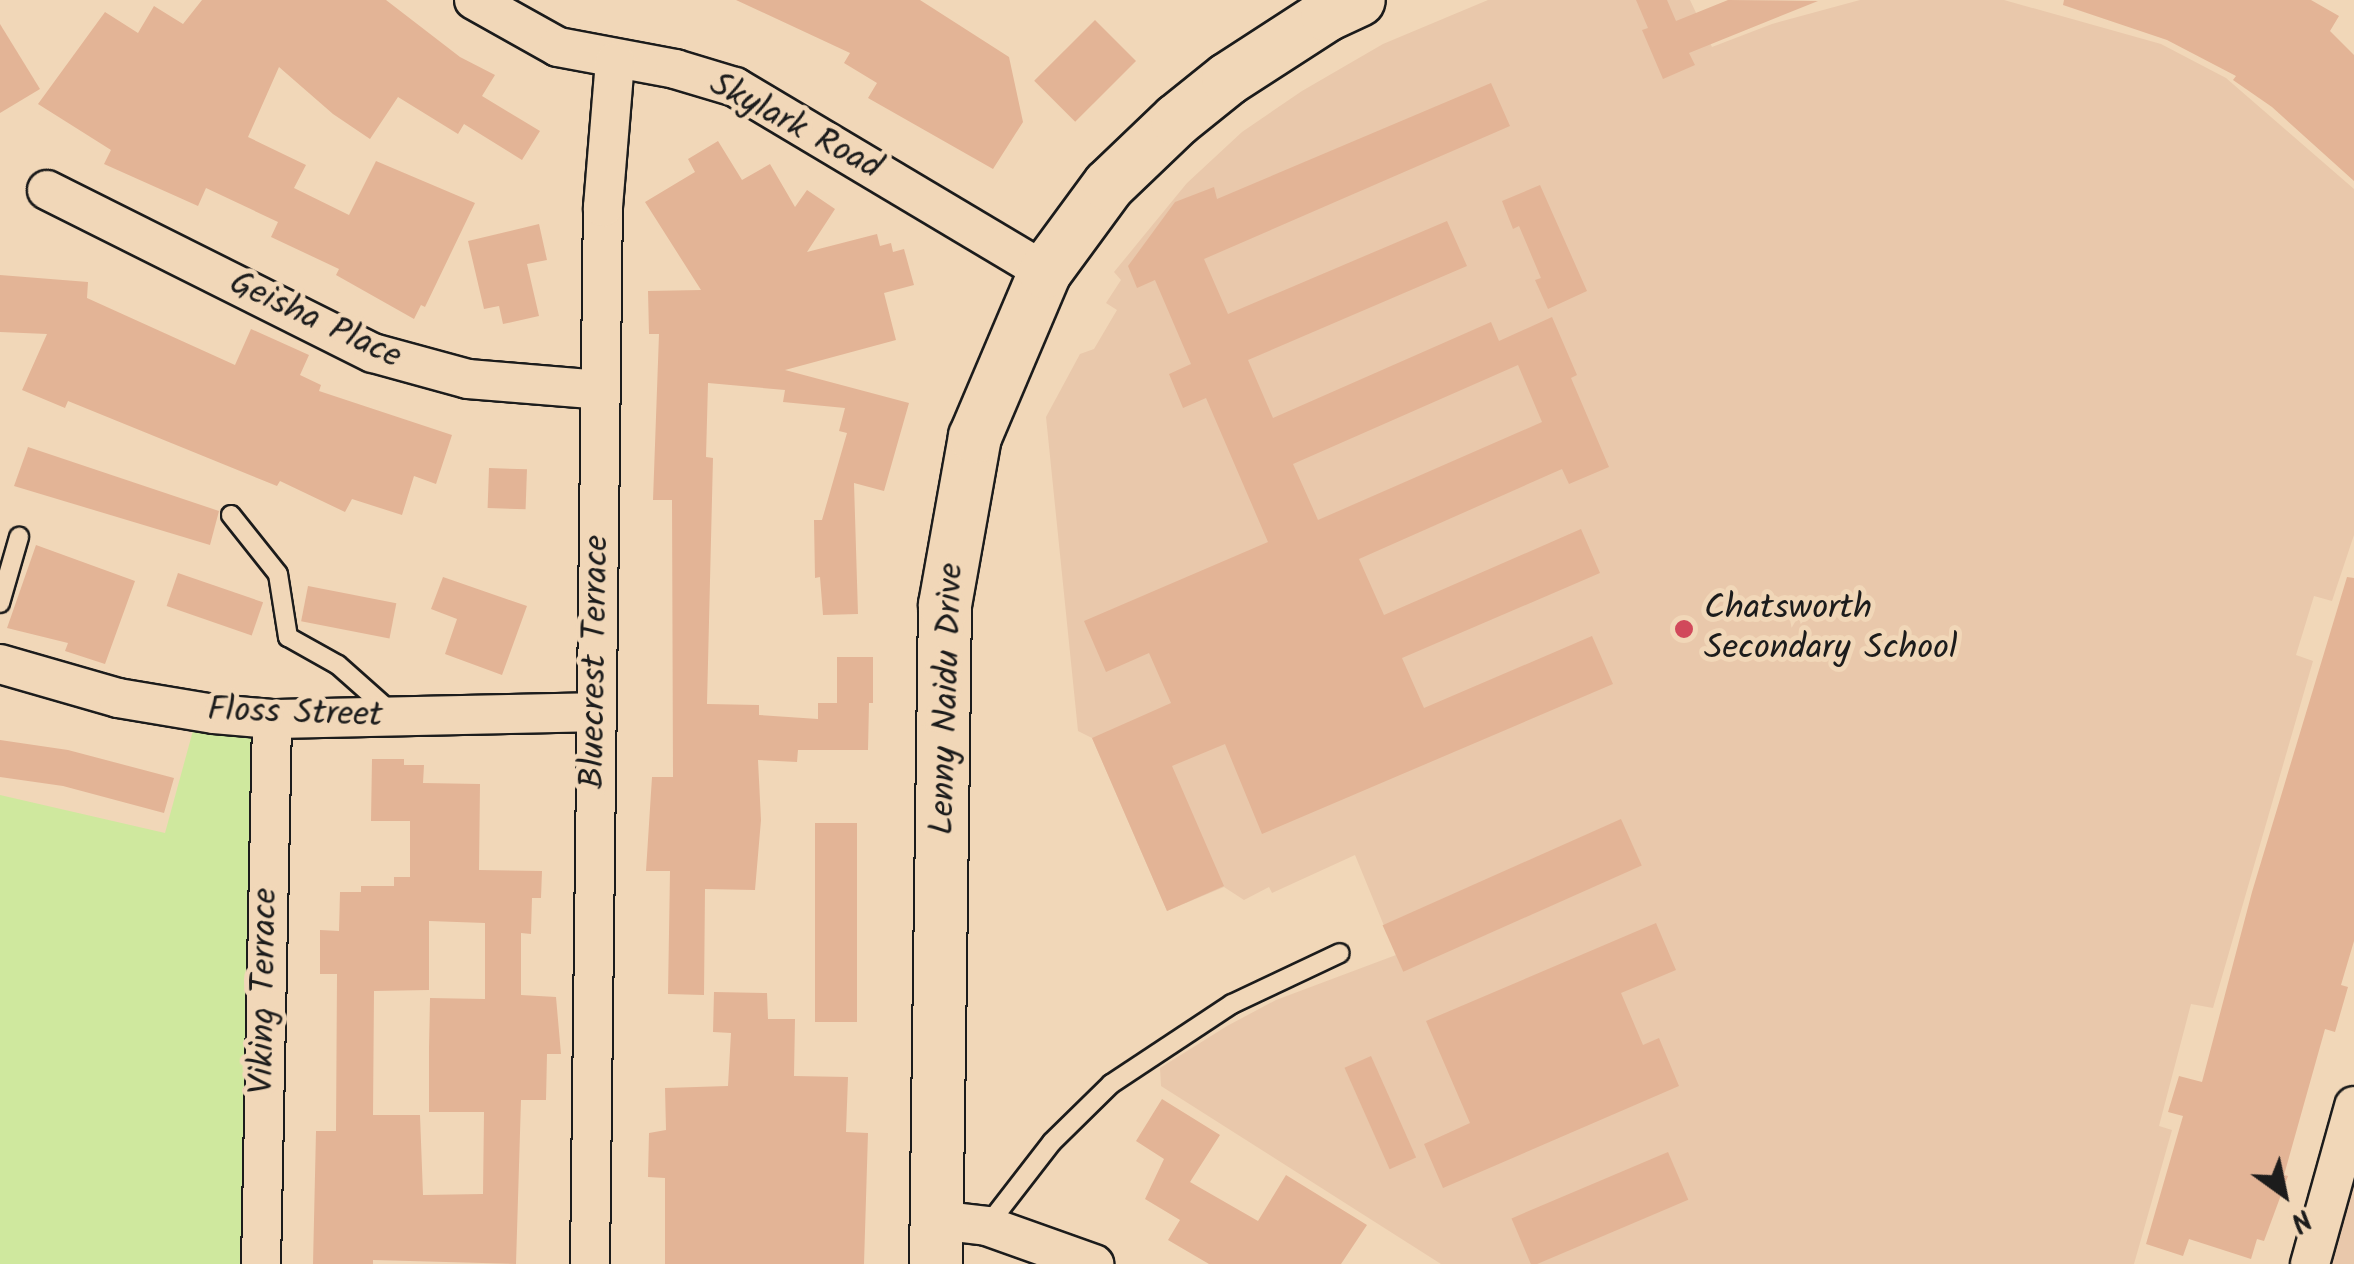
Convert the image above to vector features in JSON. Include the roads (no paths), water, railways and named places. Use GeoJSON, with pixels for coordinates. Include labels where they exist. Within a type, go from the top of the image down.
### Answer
{"type":"FeatureCollection","features":[{"type":"Feature","properties":{"kind":"street","name":"Skylark Road"},"geometry":{"type":"LineString","coordinates":[[474,0],[558,46],[615,61],[675,69],[735,88],[1045,272]]}},
{"type":"Feature","properties":{"kind":"street","name":"Lenny Naidu Drive"},"geometry":{"type":"LineString","coordinates":[[953,1236],[945,605],[975,437],[1045,272],[1109,185],[1177,120],[1280,43],[1359,0]]}},
{"type":"Feature","properties":{"kind":"street","name":"Bluecrest Terrace"},"geometry":{"type":"LineString","coordinates":[[590,1264],[603,207],[615,61]]}},
{"type":"Feature","properties":{"kind":"street","name":"Geisha Place"},"geometry":{"type":"LineString","coordinates":[[47,190],[373,353],[468,379],[601,390]]}},
{"type":"Feature","properties":{"kind":"street","name":"Floss Street"},"geometry":{"type":"LineString","coordinates":[[0,664],[162,707],[272,718],[595,712]]}},
{"type":"Feature","properties":{"kind":"street","name":"Viking Terrace"},"geometry":{"type":"LineString","coordinates":[[261,1264],[272,718]]}},
{"type":"Feature","properties":{"kind":"street"},"geometry":{"type":"LineString","coordinates":[[2310,1264],[2354,1106]]}},
{"type":"Feature","properties":{"kind":"street"},"geometry":{"type":"LineString","coordinates":[[953,1236],[1037,1240],[1094,1264]]}},
{"type":"Feature","properties":{"kind":"lane"},"geometry":{"type":"LineString","coordinates":[[231,515],[278,574],[288,637],[338,665],[396,716]]}},
{"type":"Feature","properties":{"kind":"lane"},"geometry":{"type":"LineString","coordinates":[[0,602],[19,537]]}},
{"type":"Feature","properties":{"kind":"lane"},"geometry":{"type":"LineString","coordinates":[[953,1236],[1110,1084],[1232,1004],[1340,952]]}},
{"type":"Feature","properties":{"kind":"place","name":"Chatsworth Secondary School"},"geometry":{"type":"Point","coordinates":[1684,629]}}]}
